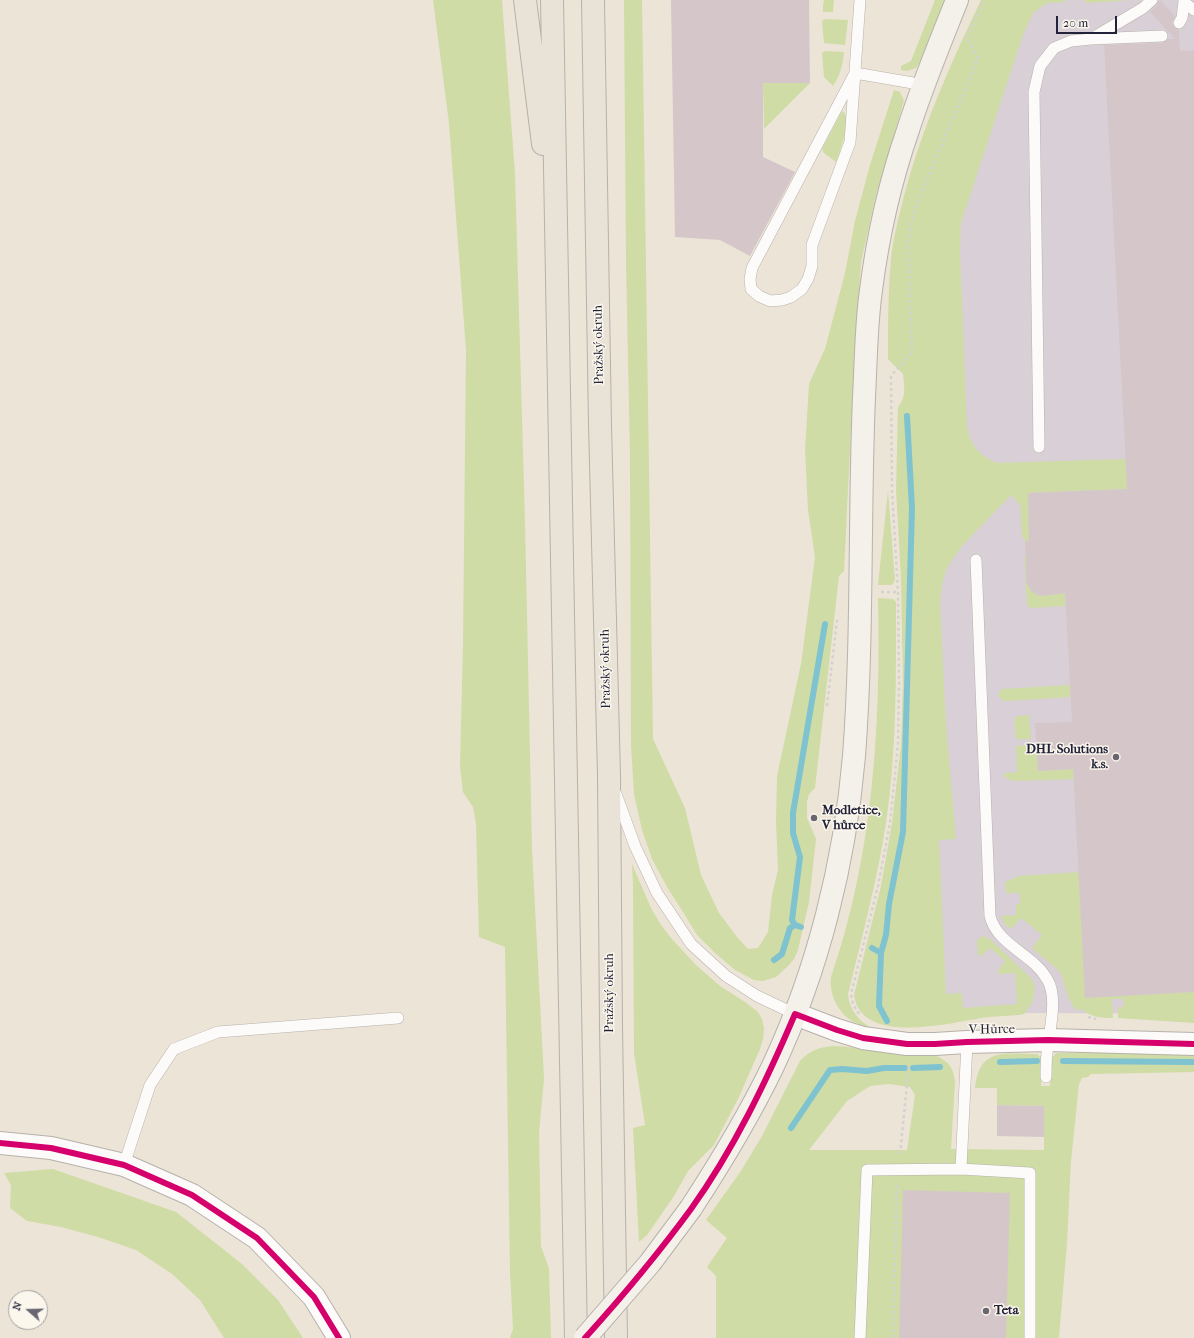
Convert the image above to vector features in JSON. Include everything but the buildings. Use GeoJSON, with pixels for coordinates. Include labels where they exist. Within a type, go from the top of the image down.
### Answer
{"type":"FeatureCollection","features":[{"type":"Feature","properties":{"kind":"highway"},"geometry":{"type":"LineString","coordinates":[[525,0],[557,252]]}},
{"type":"Feature","properties":{"kind":"highway"},"geometry":{"type":"LineString","coordinates":[[552,0],[576,1338]]}},
{"type":"Feature","properties":{"kind":"highway","name":"Pražský okruh"},"geometry":{"type":"LineString","coordinates":[[593,0],[600,425],[609,776],[611,1034],[616,1338]]}},
{"type":"Feature","properties":{"kind":"main road"},"geometry":{"type":"LineString","coordinates":[[585,1338],[650,1263],[691,1208],[732,1144],[773,1065],[795,1014],[814,958],[830,902],[848,807],[854,759],[857,703],[862,435],[868,323],[873,276],[884,216],[908,129],[957,0]]}},
{"type":"Feature","properties":{"kind":"main road"},"geometry":{"type":"LineString","coordinates":[[924,86],[968,0]]}},
{"type":"Feature","properties":{"kind":"street","name":"V Hůrce"},"geometry":{"type":"LineString","coordinates":[[795,1014],[863,1038],[906,1044],[1048,1040],[1194,1044]]}},
{"type":"Feature","properties":{"kind":"street"},"geometry":{"type":"LineString","coordinates":[[0,1143],[51,1148],[124,1165],[192,1195],[257,1238],[314,1297],[339,1338]]}},
{"type":"Feature","properties":{"kind":"lane"},"geometry":{"type":"LineString","coordinates":[[855,73],[752,268],[750,279],[751,289],[759,296],[770,301],[782,300],[791,297],[802,289],[808,279],[812,266],[812,245],[850,142],[855,73],[860,0]]}},
{"type":"Feature","properties":{"kind":"lane"},"geometry":{"type":"LineString","coordinates":[[1091,39],[1143,8],[1152,0]]}},
{"type":"Feature","properties":{"kind":"lane"},"geometry":{"type":"LineString","coordinates":[[1184,1],[1194,10]]}},
{"type":"Feature","properties":{"kind":"lane"},"geometry":{"type":"LineString","coordinates":[[1179,23],[1182,18],[1184,1]]}},
{"type":"Feature","properties":{"kind":"lane"},"geometry":{"type":"LineString","coordinates":[[1039,447],[1034,92],[1040,66],[1054,48],[1071,41],[1162,36]]}},
{"type":"Feature","properties":{"kind":"lane"},"geometry":{"type":"LineString","coordinates":[[855,73],[924,86]]}},
{"type":"Feature","properties":{"kind":"lane"},"geometry":{"type":"LineString","coordinates":[[976,560],[990,916],[995,930],[1040,969],[1048,980],[1051,992],[1052,1022],[1048,1040],[1046,1077]]}},
{"type":"Feature","properties":{"kind":"lane"},"geometry":{"type":"LineString","coordinates":[[609,776],[635,846],[657,893],[691,944],[732,980],[757,996],[795,1014]]}},
{"type":"Feature","properties":{"kind":"lane"},"geometry":{"type":"LineString","coordinates":[[124,1165],[150,1085],[174,1049],[218,1032],[398,1018]]}},
{"type":"Feature","properties":{"kind":"lane"},"geometry":{"type":"LineString","coordinates":[[960,1169],[967,1042]]}},
{"type":"Feature","properties":{"kind":"lane"},"geometry":{"type":"LineString","coordinates":[[860,1338],[867,1170],[960,1169],[1030,1173],[1030,1338]]}},
{"type":"Feature","properties":{"kind":"path"},"geometry":{"type":"LineString","coordinates":[[864,1019],[853,1004],[851,994],[878,886],[890,823],[898,744],[898,592],[892,491],[891,376],[912,352],[908,241],[915,209],[978,58],[967,37],[986,0]]}},
{"type":"Feature","properties":{"kind":"path"},"geometry":{"type":"LineString","coordinates":[[878,592],[898,592]]}},
{"type":"Feature","properties":{"kind":"path"},"geometry":{"type":"LineString","coordinates":[[827,706],[838,613]]}},
{"type":"Feature","properties":{"kind":"shaded area"},"geometry":{"type":"Polygon","coordinates":[[[991,0],[1194,0],[1194,1014],[875,1012],[907,846],[917,470],[991,0]]]}},
{"type":"Feature","properties":{"kind":"green space"},"geometry":{"type":"Polygon","coordinates":[[[433,0],[502,0],[515,174],[525,522],[532,849],[544,1079],[539,1132],[541,1246],[549,1269],[551,1338],[510,1338],[513,1329],[510,1273],[505,947],[479,937],[476,824],[473,807],[463,792],[460,767],[463,646],[466,350],[449,123],[433,0]]]}},
{"type":"Feature","properties":{"kind":"green space"},"geometry":{"type":"Polygon","coordinates":[[[624,0],[642,0],[653,739],[685,808],[701,875],[719,913],[748,949],[758,948],[768,932],[772,895],[778,870],[776,822],[777,776],[801,664],[815,557],[808,510],[805,450],[809,384],[825,349],[845,273],[855,221],[870,165],[894,90],[900,92],[904,101],[876,195],[861,262],[855,347],[844,571],[839,576],[815,788],[809,794],[807,802],[807,818],[816,839],[809,902],[798,950],[794,959],[776,977],[763,981],[754,980],[735,970],[697,935],[667,887],[652,859],[642,830],[634,794],[631,745],[630,456],[626,262],[624,0]]]}},
{"type":"Feature","properties":{"kind":"green space"},"geometry":{"type":"Polygon","coordinates":[[[824,0],[834,0],[833,12],[823,12],[824,0]]]}},
{"type":"Feature","properties":{"kind":"green space"},"geometry":{"type":"Polygon","coordinates":[[[935,0],[946,0],[922,59],[916,68],[907,71],[901,70],[901,66],[911,61],[935,0]]]}},
{"type":"Feature","properties":{"kind":"green space"},"geometry":{"type":"Polygon","coordinates":[[[981,0],[1065,0],[1065,2],[1047,3],[1033,13],[1023,35],[961,223],[960,250],[967,428],[971,440],[981,454],[998,463],[1194,456],[1194,486],[1028,493],[1029,522],[1062,540],[1065,606],[1031,608],[1027,605],[1024,557],[1045,556],[1044,541],[1025,541],[1025,538],[1022,537],[1020,505],[1011,495],[962,546],[946,570],[942,585],[940,603],[946,725],[956,839],[939,840],[946,994],[962,993],[963,1008],[1017,1004],[1015,973],[998,974],[999,969],[1005,961],[990,948],[981,956],[978,955],[977,940],[983,936],[990,939],[1032,979],[1035,990],[1032,1003],[1024,1014],[987,1017],[949,1024],[908,1028],[889,1026],[872,1021],[860,1011],[854,995],[881,886],[892,823],[901,744],[903,685],[901,578],[896,490],[898,407],[903,399],[904,387],[903,374],[888,359],[890,271],[894,237],[918,148],[947,73],[981,0]],[[1026,571],[1028,586],[1031,590],[1039,595],[1050,595],[1026,571]]]}},
{"type":"Feature","properties":{"kind":"green space"},"geometry":{"type":"Polygon","coordinates":[[[1085,0],[1131,0],[1086,3],[1085,0]]]}},
{"type":"Feature","properties":{"kind":"green space"},"geometry":{"type":"Polygon","coordinates":[[[824,19],[848,20],[845,45],[824,43],[822,22],[824,19]]]}},
{"type":"Feature","properties":{"kind":"green space"},"geometry":{"type":"Polygon","coordinates":[[[825,51],[844,52],[841,70],[833,86],[824,77],[822,53],[825,51]]]}},
{"type":"Feature","properties":{"kind":"green space"},"geometry":{"type":"Polygon","coordinates":[[[763,83],[810,83],[764,129],[763,83]]]}},
{"type":"Feature","properties":{"kind":"green space"},"geometry":{"type":"Polygon","coordinates":[[[843,111],[846,129],[836,162],[824,153],[822,149],[843,111]]]}},
{"type":"Feature","properties":{"kind":"green space"},"geometry":{"type":"Polygon","coordinates":[[[888,491],[895,580],[891,585],[878,585],[888,491]]]}},
{"type":"Feature","properties":{"kind":"green space"},"geometry":{"type":"Polygon","coordinates":[[[878,598],[893,599],[896,602],[895,712],[890,795],[869,909],[848,994],[850,1005],[859,1019],[873,1029],[855,1022],[844,1015],[834,1000],[831,988],[831,977],[845,931],[856,885],[865,837],[871,790],[876,742],[878,694],[878,598]]]}},
{"type":"Feature","properties":{"kind":"green space"},"geometry":{"type":"Polygon","coordinates":[[[1070,685],[1070,697],[1006,701],[1002,700],[998,695],[1002,689],[1070,685]]]}},
{"type":"Feature","properties":{"kind":"green space"},"geometry":{"type":"Polygon","coordinates":[[[1029,715],[1031,739],[1016,739],[1014,720],[1017,716],[1029,715]]]}},
{"type":"Feature","properties":{"kind":"green space"},"geometry":{"type":"Polygon","coordinates":[[[1037,745],[1038,771],[1074,769],[1074,779],[1015,781],[1007,779],[1004,775],[1005,773],[1017,772],[1016,746],[1037,745]]]}},
{"type":"Feature","properties":{"kind":"green space"},"geometry":{"type":"Polygon","coordinates":[[[632,864],[651,908],[671,938],[696,965],[720,986],[758,1012],[762,1019],[764,1029],[760,1049],[738,1099],[714,1145],[688,1171],[674,1196],[647,1235],[639,1242],[633,1128],[645,1125],[634,1053],[632,864]]]}},
{"type":"Feature","properties":{"kind":"green space"},"geometry":{"type":"Polygon","coordinates":[[[1079,872],[1086,997],[1194,992],[1194,1023],[1118,1018],[1118,1007],[1124,1007],[1123,999],[1112,999],[1113,1018],[1095,1016],[1080,1008],[1076,1011],[1068,997],[1061,974],[1032,948],[1042,935],[1021,918],[1011,929],[1005,925],[1001,916],[1016,915],[1016,904],[1020,904],[1020,893],[1006,893],[1005,882],[1019,876],[1079,872]]]}},
{"type":"Feature","properties":{"kind":"green space"},"geometry":{"type":"Polygon","coordinates":[[[829,1046],[926,1054],[937,1056],[948,1063],[952,1069],[955,1082],[951,1149],[1044,1150],[1044,1106],[997,1105],[997,1088],[975,1088],[982,1065],[988,1059],[1004,1054],[1037,1054],[1042,1058],[1041,1086],[1050,1086],[1052,1058],[1056,1053],[1194,1053],[1194,1072],[1091,1074],[1088,1077],[1082,1078],[1079,1084],[1071,1161],[1067,1243],[1059,1338],[716,1338],[716,1276],[707,1267],[727,1238],[706,1220],[741,1171],[762,1136],[800,1061],[811,1052],[829,1046]],[[889,1084],[870,1086],[847,1101],[809,1150],[907,1150],[915,1095],[910,1087],[889,1084]]]}},
{"type":"Feature","properties":{"kind":"green space"},"geometry":{"type":"Polygon","coordinates":[[[53,1169],[176,1212],[242,1264],[278,1300],[303,1338],[224,1338],[200,1300],[172,1274],[136,1250],[98,1237],[61,1227],[27,1221],[10,1208],[11,1185],[4,1173],[53,1169]]]}},
{"type":"Feature","properties":{"kind":"waterway"},"geometry":{"type":"LineString","coordinates":[[881,953],[886,935],[889,904],[903,832],[912,508],[907,416]]}},
{"type":"Feature","properties":{"kind":"waterway"},"geometry":{"type":"LineString","coordinates":[[801,927],[795,925],[792,920],[800,857],[793,833],[793,813],[825,624]]}},
{"type":"Feature","properties":{"kind":"waterway"},"geometry":{"type":"LineString","coordinates":[[774,960],[782,954],[790,928],[795,925]]}},
{"type":"Feature","properties":{"kind":"waterway"},"geometry":{"type":"LineString","coordinates":[[872,948],[881,953],[879,1006],[887,1021]]}},
{"type":"Feature","properties":{"kind":"waterway"},"geometry":{"type":"LineString","coordinates":[[1000,1062],[1037,1061]]}},
{"type":"Feature","properties":{"kind":"waterway"},"geometry":{"type":"LineString","coordinates":[[1063,1061],[1194,1062]]}},
{"type":"Feature","properties":{"kind":"waterway"},"geometry":{"type":"LineString","coordinates":[[913,1068],[940,1067]]}},
{"type":"Feature","properties":{"kind":"waterway"},"geometry":{"type":"LineString","coordinates":[[791,1128],[830,1070],[842,1069],[867,1071],[884,1068],[905,1068]]}},
{"type":"Feature","properties":{"kind":"cycle path"},"geometry":{"type":"LineString","coordinates":[[585,1338],[653,1259],[707,1186],[735,1139],[761,1090],[795,1014],[863,1038],[907,1044],[1048,1040],[1194,1044]]}},
{"type":"Feature","properties":{"kind":"cycle path"},"geometry":{"type":"LineString","coordinates":[[0,1143],[51,1148],[124,1165],[192,1195],[257,1238],[314,1297],[339,1338]]}},
{"type":"Feature","properties":{"kind":"place","name":"DHL Solutions k.s."},"geometry":{"type":"Point","coordinates":[1116,757]}},
{"type":"Feature","properties":{"kind":"place","name":"Modletice, V hůrce"},"geometry":{"type":"Point","coordinates":[814,818]}},
{"type":"Feature","properties":{"kind":"place","name":"Teta"},"geometry":{"type":"Point","coordinates":[986,1311]}}]}
